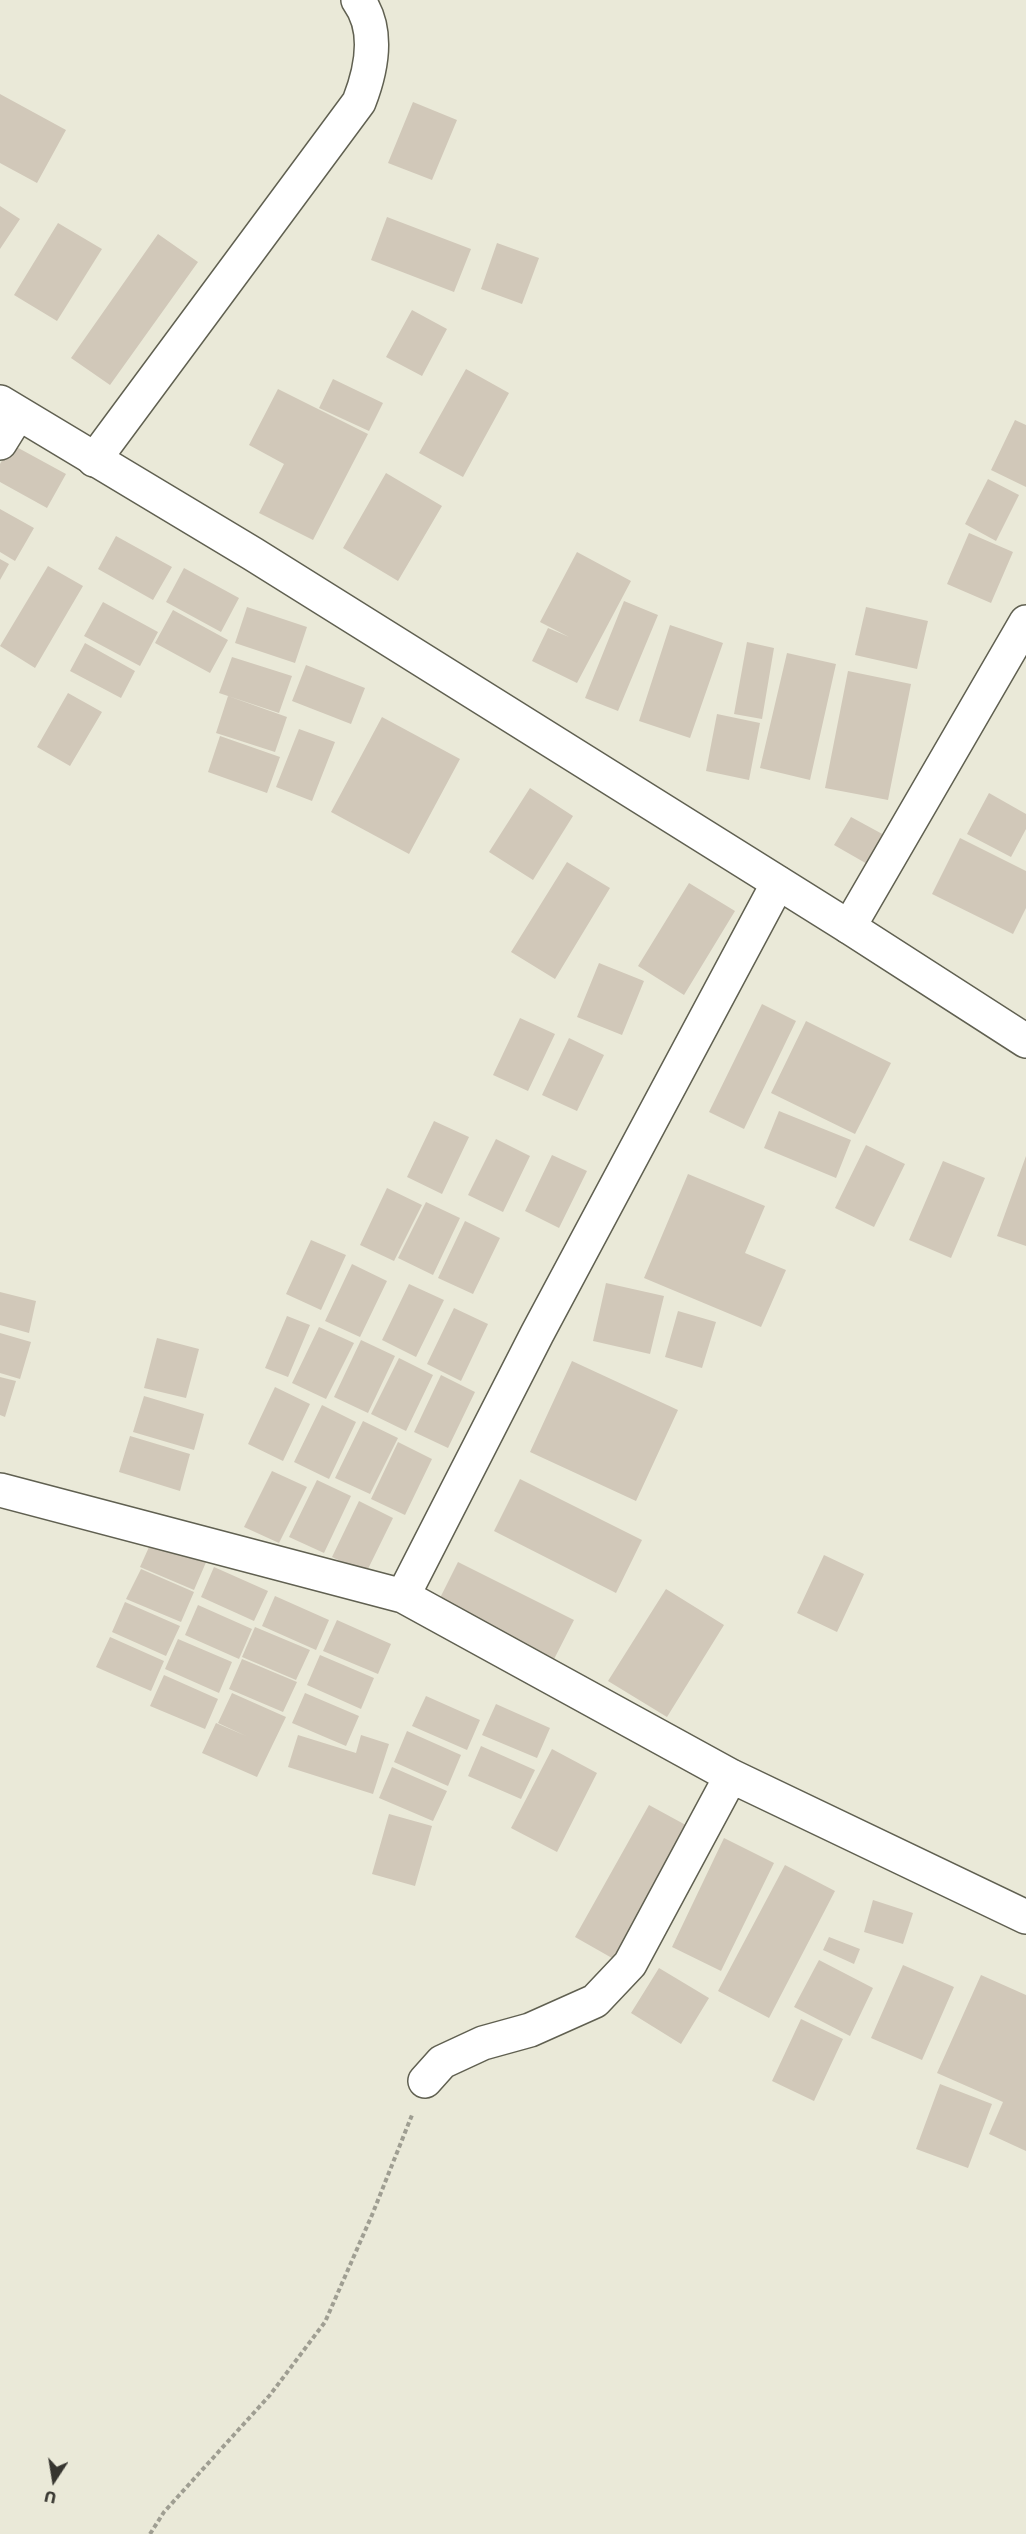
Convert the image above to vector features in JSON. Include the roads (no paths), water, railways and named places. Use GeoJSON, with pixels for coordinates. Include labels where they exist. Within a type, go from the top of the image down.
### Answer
{"type":"FeatureCollection","features":[{"type":"Feature","properties":{"kind":"street"},"geometry":{"type":"LineString","coordinates":[[94,460],[358,102],[369,77],[372,37],[364,8],[358,0]]}},
{"type":"Feature","properties":{"kind":"street"},"geometry":{"type":"LineString","coordinates":[[0,443],[9,408],[253,555],[849,927],[1026,1041]]}},
{"type":"Feature","properties":{"kind":"street"},"geometry":{"type":"LineString","coordinates":[[849,927],[1026,622]]}},
{"type":"Feature","properties":{"kind":"street"},"geometry":{"type":"LineString","coordinates":[[403,1596],[537,1334],[778,883]]}},
{"type":"Feature","properties":{"kind":"street"},"geometry":{"type":"LineString","coordinates":[[0,1490],[403,1596],[731,1776],[1026,1917]]}},
{"type":"Feature","properties":{"kind":"street"},"geometry":{"type":"LineString","coordinates":[[425,2081],[442,2062],[483,2043],[530,2030],[595,2001],[630,1964],[731,1776]]}}]}
